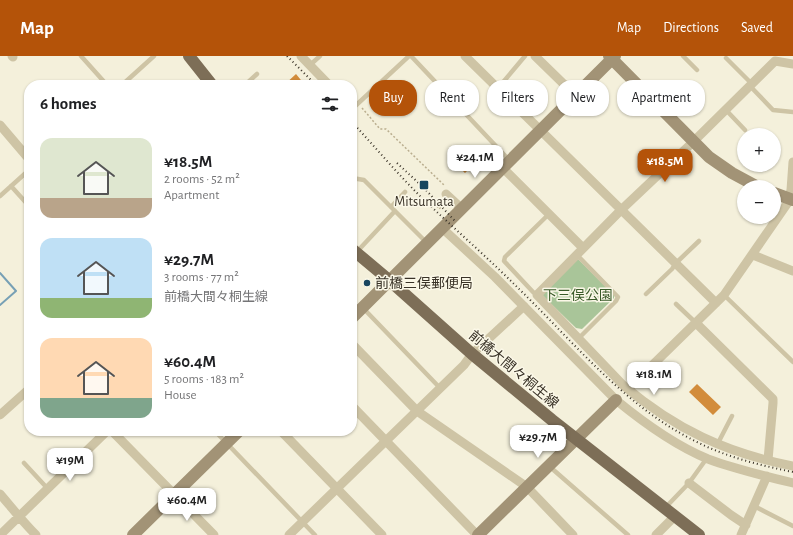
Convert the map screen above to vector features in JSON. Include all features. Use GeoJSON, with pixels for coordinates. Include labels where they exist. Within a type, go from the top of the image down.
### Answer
{"type":"FeatureCollection","features":[{"type":"Feature","properties":{"kind":"main road"},"geometry":{"type":"LineString","coordinates":[[189,56],[208,80]]}},
{"type":"Feature","properties":{"kind":"main road","name":"前橋大間々桐生線"},"geometry":{"type":"LineString","coordinates":[[357,256],[389,280],[472,354],[576,439],[699,535]]}},
{"type":"Feature","properties":{"kind":"street"},"geometry":{"type":"LineString","coordinates":[[301,56],[324,80]]}},
{"type":"Feature","properties":{"kind":"street"},"geometry":{"type":"LineString","coordinates":[[465,56],[490,80]]}},
{"type":"Feature","properties":{"kind":"street"},"geometry":{"type":"LineString","coordinates":[[535,56],[559,80]]}},
{"type":"Feature","properties":{"kind":"street"},"geometry":{"type":"LineString","coordinates":[[589,80],[612,57],[693,142],[719,165],[743,180]]}},
{"type":"Feature","properties":{"kind":"street"},"geometry":{"type":"LineString","coordinates":[[793,64],[772,59],[751,85],[537,295],[628,389],[641,400],[672,421],[717,445],[793,466]]}},
{"type":"Feature","properties":{"kind":"street"},"geometry":{"type":"LineString","coordinates":[[357,313],[556,114]]}},
{"type":"Feature","properties":{"kind":"street"},"geometry":{"type":"LineString","coordinates":[[526,116],[716,303]]}},
{"type":"Feature","properties":{"kind":"street"},"geometry":{"type":"LineString","coordinates":[[0,125],[24,153]]}},
{"type":"Feature","properties":{"kind":"street"},"geometry":{"type":"LineString","coordinates":[[628,389],[724,295],[791,199],[793,162]]}},
{"type":"Feature","properties":{"kind":"street"},"geometry":{"type":"LineString","coordinates":[[506,164],[580,252]]}},
{"type":"Feature","properties":{"kind":"street"},"geometry":{"type":"LineString","coordinates":[[448,192],[458,206]]}},
{"type":"Feature","properties":{"kind":"street"},"geometry":{"type":"LineString","coordinates":[[781,195],[791,199]]}},
{"type":"Feature","properties":{"kind":"street"},"geometry":{"type":"LineString","coordinates":[[442,228],[495,277],[616,400],[655,430],[685,448],[706,458],[793,482]]}},
{"type":"Feature","properties":{"kind":"street"},"geometry":{"type":"LineString","coordinates":[[753,255],[793,271]]}},
{"type":"Feature","properties":{"kind":"street"},"geometry":{"type":"LineString","coordinates":[[289,535],[417,411],[466,362],[472,354],[524,306]]}},
{"type":"Feature","properties":{"kind":"street"},"geometry":{"type":"LineString","coordinates":[[696,323],[773,399],[768,460]]}},
{"type":"Feature","properties":{"kind":"street"},"geometry":{"type":"LineString","coordinates":[[357,349],[417,411],[527,487],[573,535]]}},
{"type":"Feature","properties":{"kind":"street"},"geometry":{"type":"LineString","coordinates":[[0,415],[24,393]]}},
{"type":"Feature","properties":{"kind":"street"},"geometry":{"type":"LineString","coordinates":[[357,411],[478,535],[616,400]]}},
{"type":"Feature","properties":{"kind":"street"},"geometry":{"type":"LineString","coordinates":[[0,535],[102,436]]}},
{"type":"Feature","properties":{"kind":"street"},"geometry":{"type":"LineString","coordinates":[[117,436],[214,535]]}},
{"type":"Feature","properties":{"kind":"street"},"geometry":{"type":"LineString","coordinates":[[133,535],[234,436]]}},
{"type":"Feature","properties":{"kind":"street"},"geometry":{"type":"LineString","coordinates":[[286,436],[382,535]]}},
{"type":"Feature","properties":{"kind":"street"},"geometry":{"type":"LineString","coordinates":[[741,535],[767,476]]}},
{"type":"Feature","properties":{"kind":"street"},"geometry":{"type":"LineString","coordinates":[[689,483],[735,519],[746,525]]}},
{"type":"Feature","properties":{"kind":"street"},"geometry":{"type":"LineString","coordinates":[[0,494],[36,535]]}},
{"type":"Feature","properties":{"kind":"street"},"geometry":{"type":"LineString","coordinates":[[656,535],[675,516]]}},
{"type":"Feature","properties":{"kind":"lane"},"geometry":{"type":"LineString","coordinates":[[81,56],[103,80]]}},
{"type":"Feature","properties":{"kind":"lane"},"geometry":{"type":"LineString","coordinates":[[128,80],[154,56]]}},
{"type":"Feature","properties":{"kind":"lane"},"geometry":{"type":"LineString","coordinates":[[310,65],[320,56]]}},
{"type":"Feature","properties":{"kind":"lane"},"geometry":{"type":"LineString","coordinates":[[357,104],[410,56],[506,164]]}},
{"type":"Feature","properties":{"kind":"lane"},"geometry":{"type":"LineString","coordinates":[[505,80],[525,56]]}},
{"type":"Feature","properties":{"kind":"lane"},"geometry":{"type":"LineString","coordinates":[[683,56],[697,70]]}},
{"type":"Feature","properties":{"kind":"lane"},"geometry":{"type":"LineString","coordinates":[[726,58],[773,110],[793,112]]}},
{"type":"Feature","properties":{"kind":"lane"},"geometry":{"type":"LineString","coordinates":[[250,80],[257,74]]}},
{"type":"Feature","properties":{"kind":"lane"},"geometry":{"type":"LineString","coordinates":[[726,110],[743,128]]}},
{"type":"Feature","properties":{"kind":"lane"},"geometry":{"type":"LineString","coordinates":[[0,196],[24,174]]}},
{"type":"Feature","properties":{"kind":"lane"},"geometry":{"type":"LineString","coordinates":[[357,179],[364,180],[427,243]]}},
{"type":"Feature","properties":{"kind":"lane"},"geometry":{"type":"LineString","coordinates":[[11,186],[24,200]]}},
{"type":"Feature","properties":{"kind":"lane"},"geometry":{"type":"LineString","coordinates":[[390,207],[405,192]]}},
{"type":"Feature","properties":{"kind":"lane"},"geometry":{"type":"LineString","coordinates":[[357,249],[395,211]]}},
{"type":"Feature","properties":{"kind":"lane"},"geometry":{"type":"LineString","coordinates":[[537,295],[504,261],[506,257],[549,214]]}},
{"type":"Feature","properties":{"kind":"lane"},"geometry":{"type":"LineString","coordinates":[[646,294],[699,242]]}},
{"type":"Feature","properties":{"kind":"lane"},"geometry":{"type":"LineString","coordinates":[[578,338],[616,301],[618,297],[580,252]]}},
{"type":"Feature","properties":{"kind":"lane"},"geometry":{"type":"LineString","coordinates":[[724,295],[793,362]]}},
{"type":"Feature","properties":{"kind":"lane"},"geometry":{"type":"LineString","coordinates":[[676,304],[696,323]]}},
{"type":"Feature","properties":{"kind":"lane"},"geometry":{"type":"LineString","coordinates":[[362,308],[440,388]]}},
{"type":"Feature","properties":{"kind":"lane"},"geometry":{"type":"LineString","coordinates":[[717,445],[732,416]]}},
{"type":"Feature","properties":{"kind":"lane"},"geometry":{"type":"LineString","coordinates":[[219,436],[315,535]]}},
{"type":"Feature","properties":{"kind":"lane"},"geometry":{"type":"LineString","coordinates":[[665,508],[689,483],[706,458]]}},
{"type":"Feature","properties":{"kind":"lane"},"geometry":{"type":"LineString","coordinates":[[24,463],[48,489]]}},
{"type":"Feature","properties":{"kind":"lane"},"geometry":{"type":"LineString","coordinates":[[549,466],[628,535]]}},
{"type":"Feature","properties":{"kind":"lane"},"geometry":{"type":"LineString","coordinates":[[754,506],[793,526]]}},
{"type":"Feature","properties":{"kind":"path"},"geometry":{"type":"LineString","coordinates":[[357,110],[380,129],[386,129],[448,192]]}},
{"type":"Feature","properties":{"kind":"green space","name":"下三俣公園"},"geometry":{"type":"Polygon","coordinates":[[[577,258],[614,295],[614,298],[582,329],[576,328],[541,294],[577,258]]]}},
{"type":"Feature","properties":{"kind":"building"},"geometry":{"type":"Polygon","coordinates":[[[296,74],[301,80],[289,80],[296,74]]]}},
{"type":"Feature","properties":{"kind":"building"},"geometry":{"type":"Polygon","coordinates":[[[473,147],[482,156],[465,173],[455,163],[473,147]]]}},
{"type":"Feature","properties":{"kind":"building"},"geometry":{"type":"Polygon","coordinates":[[[697,384],[721,407],[713,415],[689,392],[697,384]]]}},
{"type":"Feature","properties":{"kind":"waterway"},"geometry":{"type":"LineString","coordinates":[[0,273],[16,291],[0,305]]}},
{"type":"Feature","properties":{"kind":"railway"},"geometry":{"type":"LineString","coordinates":[[287,56],[311,80]]}},
{"type":"Feature","properties":{"kind":"railway"},"geometry":{"type":"LineString","coordinates":[[357,128],[419,195],[504,274],[600,371],[645,410],[669,427],[707,447],[743,460],[793,472]]}},
{"type":"Feature","properties":{"kind":"railway"},"geometry":{"type":"LineString","coordinates":[[397,163],[424,188],[455,221]]}},
{"type":"Feature","properties":{"kind":"place","name":"Mitsumata"},"geometry":{"type":"Point","coordinates":[424,185]}},
{"type":"Feature","properties":{"kind":"place","name":"前橋三俣郵便局"},"geometry":{"type":"Point","coordinates":[367,283]}}]}
